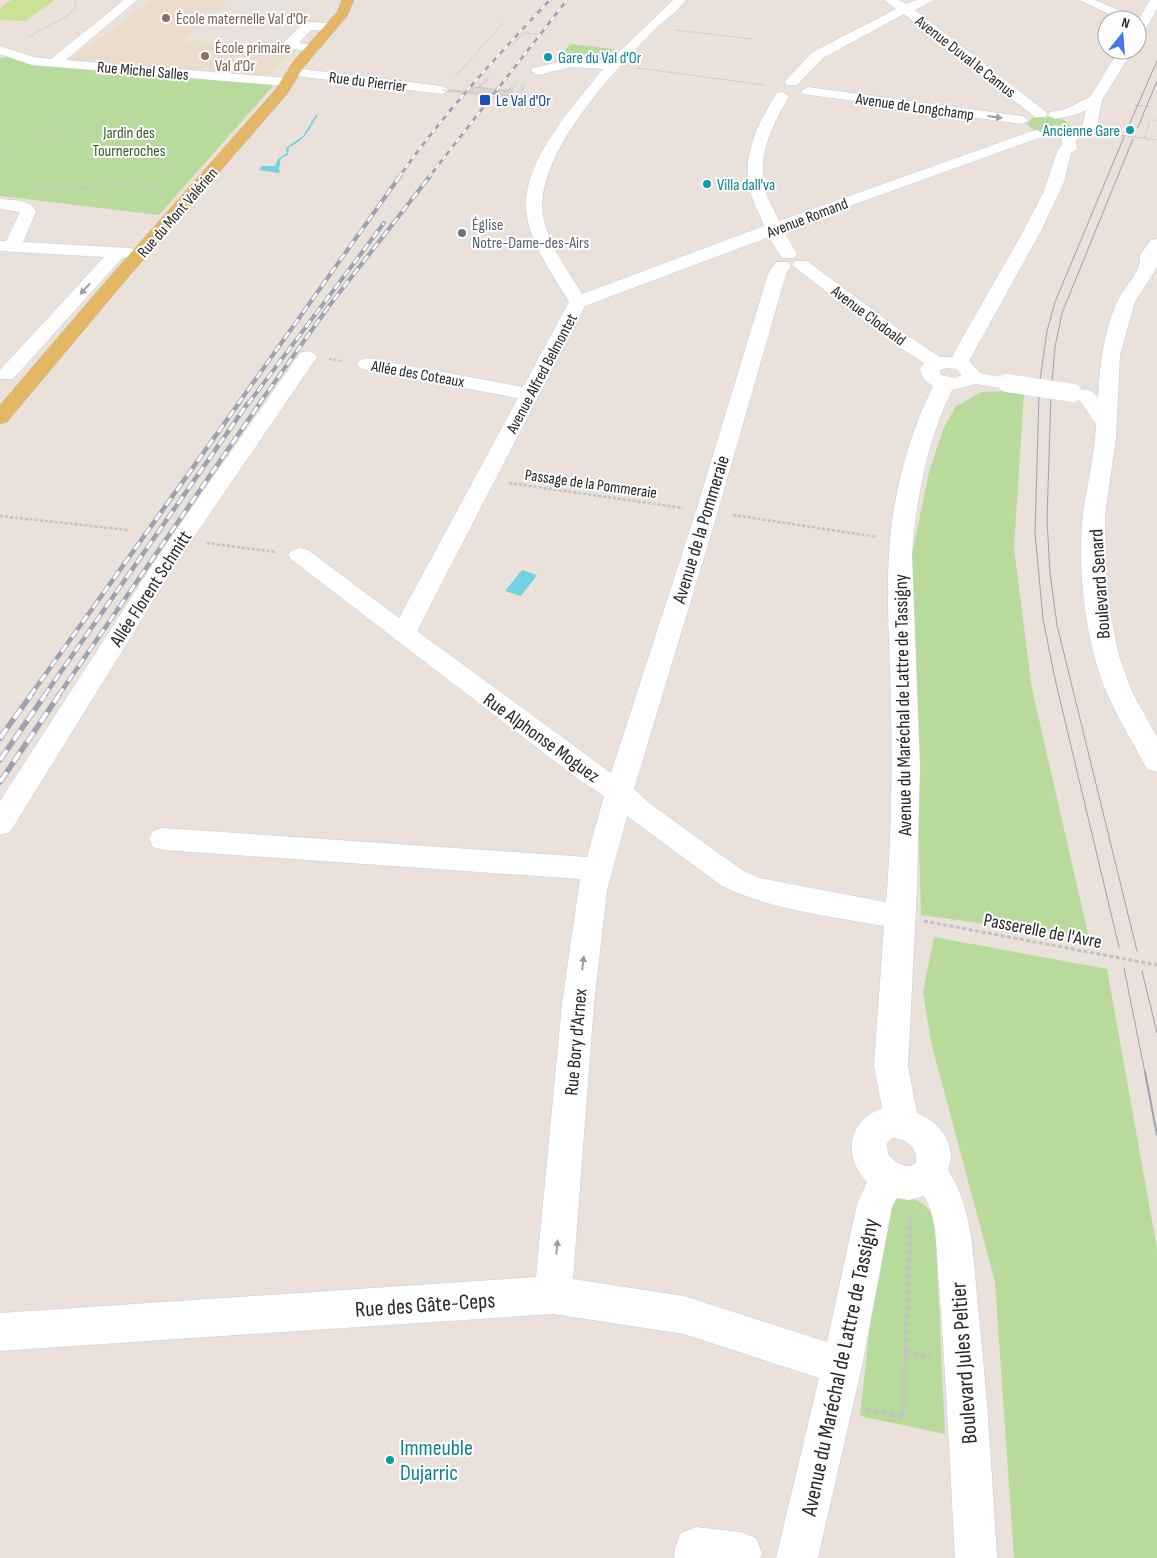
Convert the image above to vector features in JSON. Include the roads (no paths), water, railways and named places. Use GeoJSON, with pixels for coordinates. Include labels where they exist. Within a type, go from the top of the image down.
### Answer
{"type":"FeatureCollection","features":[{"type":"Feature","properties":{"kind":"main road","name":"Rue du Mont Valérien"},"geometry":{"type":"LineString","coordinates":[[0,418],[188,201],[343,13],[348,0]]}},
{"type":"Feature","properties":{"kind":"street"},"geometry":{"type":"LineString","coordinates":[[54,63],[131,0]]}},
{"type":"Feature","properties":{"kind":"street","name":"Avenue Alfred Belmontet"},"geometry":{"type":"LineString","coordinates":[[403,634],[578,302],[545,247],[535,216],[536,183],[559,135],[613,65],[650,26],[680,0]]}},
{"type":"Feature","properties":{"kind":"street","name":"Avenue Duval le Camus"},"geometry":{"type":"LineString","coordinates":[[890,0],[905,9],[1040,114]]}},
{"type":"Feature","properties":{"kind":"street","name":"Avenue Clodoald"},"geometry":{"type":"LineString","coordinates":[[928,0],[905,9],[818,55],[780,86],[760,141],[755,172],[756,187],[771,221],[772,229],[790,262],[936,363]]}},
{"type":"Feature","properties":{"kind":"street"},"geometry":{"type":"LineString","coordinates":[[1085,0],[1107,10]]}},
{"type":"Feature","properties":{"kind":"street"},"geometry":{"type":"LineString","coordinates":[[1147,12],[1156,0]]}},
{"type":"Feature","properties":{"kind":"street"},"geometry":{"type":"LineString","coordinates":[[312,49],[288,45],[308,26],[331,27]]}},
{"type":"Feature","properties":{"kind":"street","name":"Rue Michel Salles"},"geometry":{"type":"LineString","coordinates":[[0,50],[7,56],[32,61],[236,78],[290,77]]}},
{"type":"Feature","properties":{"kind":"street"},"geometry":{"type":"LineString","coordinates":[[1056,136],[1059,148],[1069,149],[1069,139],[1094,105],[1120,60]]}},
{"type":"Feature","properties":{"kind":"street"},"geometry":{"type":"LineString","coordinates":[[538,71],[572,63],[613,65]]}},
{"type":"Feature","properties":{"kind":"street","name":"Rue du Pierrier"},"geometry":{"type":"LineString","coordinates":[[290,77],[442,90]]}},
{"type":"Feature","properties":{"kind":"street","name":"Avenue de Longchamp"},"geometry":{"type":"LineString","coordinates":[[780,86],[801,95],[808,91],[1022,120]]}},
{"type":"Feature","properties":{"kind":"street"},"geometry":{"type":"LineString","coordinates":[[1077,130],[1056,136],[1037,134],[1024,127],[1022,120],[1040,114],[1056,115],[1094,105]]}},
{"type":"Feature","properties":{"kind":"street"},"geometry":{"type":"LineString","coordinates":[[1056,115],[1077,130]]}},
{"type":"Feature","properties":{"kind":"street","name":"Avenue Romand"},"geometry":{"type":"LineString","coordinates":[[578,302],[763,234],[772,229],[1037,134]]}},
{"type":"Feature","properties":{"kind":"street"},"geometry":{"type":"LineString","coordinates":[[958,364],[996,294],[1029,240],[1058,176],[1064,150]]}},
{"type":"Feature","properties":{"kind":"street"},"geometry":{"type":"LineString","coordinates":[[0,204],[26,207],[28,212],[6,247],[141,254]]}},
{"type":"Feature","properties":{"kind":"street","name":"Boulevard Senard"},"geometry":{"type":"LineString","coordinates":[[1157,244],[1149,254],[1153,266],[1126,302],[1110,355],[1107,424],[1094,516],[1094,571],[1098,612],[1106,656],[1119,692],[1157,762]]}},
{"type":"Feature","properties":{"kind":"street"},"geometry":{"type":"LineString","coordinates":[[35,377],[6,375],[118,252]]}},
{"type":"Feature","properties":{"kind":"street","name":"Avenue de la Pommeraie"},"geometry":{"type":"LineString","coordinates":[[620,793],[624,771],[707,511],[777,274],[790,262]]}},
{"type":"Feature","properties":{"kind":"street","name":"Allée Florent Schmitt"},"geometry":{"type":"LineString","coordinates":[[0,824],[170,555],[306,356]]}},
{"type":"Feature","properties":{"kind":"street"},"geometry":{"type":"LineString","coordinates":[[972,377],[970,370],[958,364],[936,363],[930,368],[930,375],[945,383],[963,384],[972,377],[1108,399]]}},
{"type":"Feature","properties":{"kind":"street","name":"Allée des Coteaux"},"geometry":{"type":"LineString","coordinates":[[368,364],[530,394]]}},
{"type":"Feature","properties":{"kind":"street","name":"Avenue du Maréchal de Lattre de Tassigny"},"geometry":{"type":"LineString","coordinates":[[902,1122],[891,1066],[912,919],[900,555],[902,526],[922,442],[945,383]]}},
{"type":"Feature","properties":{"kind":"street"},"geometry":{"type":"LineString","coordinates":[[1080,394],[1107,424]]}},
{"type":"Feature","properties":{"kind":"street","name":"Rue Alphonse Moguez"},"geometry":{"type":"LineString","coordinates":[[300,555],[588,772],[620,793],[639,811],[732,878],[766,892],[912,919]]}},
{"type":"Feature","properties":{"kind":"street","name":"Rue Bory d'Arnex"},"geometry":{"type":"LineString","coordinates":[[553,1295],[578,1004],[592,890],[620,793]]}},
{"type":"Feature","properties":{"kind":"street"},"geometry":{"type":"LineString","coordinates":[[163,839],[597,869]]}},
{"type":"Feature","properties":{"kind":"street"},"geometry":{"type":"LineString","coordinates":[[902,1122],[918,1130],[930,1142],[934,1154],[934,1164],[930,1173],[922,1180],[911,1184],[888,1179],[873,1164],[868,1145],[870,1136],[883,1124],[902,1122]]}},
{"type":"Feature","properties":{"kind":"street","name":"Boulevard Jules Peltier"},"geometry":{"type":"LineString","coordinates":[[930,1173],[945,1197],[952,1229],[965,1366],[976,1558]]}},
{"type":"Feature","properties":{"kind":"street","name":"Avenue du Maréchal de Lattre de Tassigny"},"geometry":{"type":"LineString","coordinates":[[797,1558],[842,1366],[875,1204],[888,1179]]}},
{"type":"Feature","properties":{"kind":"street","name":"Rue des Gâte-Ceps"},"geometry":{"type":"LineString","coordinates":[[0,1332],[553,1295],[684,1315],[842,1366]]}},
{"type":"Feature","properties":{"kind":"street"},"geometry":{"type":"LineString","coordinates":[[695,1558],[696,1548],[741,1553]]}},
{"type":"Feature","properties":{"kind":"water"},"geometry":{"type":"Polygon","coordinates":[[[316,115],[318,115],[306,134],[289,147],[288,155],[281,158],[280,173],[259,170],[262,166],[275,166],[278,159],[287,153],[286,148],[303,136],[316,115]]]}},
{"type":"Feature","properties":{"kind":"water"},"geometry":{"type":"Polygon","coordinates":[[[522,570],[537,575],[521,596],[505,591],[522,570]]]}},
{"type":"Feature","properties":{"kind":"tram line"},"geometry":{"type":"LineString","coordinates":[[1129,125],[1157,61]]}},
{"type":"Feature","properties":{"kind":"tram line"},"geometry":{"type":"LineString","coordinates":[[1138,127],[1157,81]]}},
{"type":"Feature","properties":{"kind":"tram line"},"geometry":{"type":"LineString","coordinates":[[1040,380],[1047,331],[1055,302],[1124,137]]}},
{"type":"Feature","properties":{"kind":"tram line"},"geometry":{"type":"LineString","coordinates":[[1052,381],[1055,347],[1062,313],[1133,139]]}},
{"type":"Feature","properties":{"kind":"tram line"},"geometry":{"type":"LineString","coordinates":[[1039,394],[1035,533],[1043,619],[1055,679],[1119,947]]}},
{"type":"Feature","properties":{"kind":"tram line"},"geometry":{"type":"LineString","coordinates":[[1051,395],[1047,520],[1050,573],[1057,625],[1137,951]]}},
{"type":"Feature","properties":{"kind":"tram line"},"geometry":{"type":"LineString","coordinates":[[1124,968],[1145,1073]]}},
{"type":"Feature","properties":{"kind":"tram line"},"geometry":{"type":"LineString","coordinates":[[1142,971],[1157,1033]]}},
{"type":"Feature","properties":{"kind":"tram line"},"geometry":{"type":"LineString","coordinates":[[1145,1072],[1157,1135]]}},
{"type":"Feature","properties":{"kind":"railway"},"geometry":{"type":"LineString","coordinates":[[399,177],[452,108],[550,0]]}},
{"type":"Feature","properties":{"kind":"railway"},"geometry":{"type":"LineString","coordinates":[[429,177],[567,0]]}},
{"type":"Feature","properties":{"kind":"railway"},"geometry":{"type":"LineString","coordinates":[[238,404],[400,176]]}},
{"type":"Feature","properties":{"kind":"railway"},"geometry":{"type":"LineString","coordinates":[[259,404],[329,306],[430,176]]}},
{"type":"Feature","properties":{"kind":"railway"},"geometry":{"type":"LineString","coordinates":[[248,404],[384,223]]}},
{"type":"Feature","properties":{"kind":"railway"},"geometry":{"type":"LineString","coordinates":[[30,696],[239,403]]}},
{"type":"Feature","properties":{"kind":"railway"},"geometry":{"type":"LineString","coordinates":[[44,696],[248,403]]}},
{"type":"Feature","properties":{"kind":"railway"},"geometry":{"type":"LineString","coordinates":[[58,696],[260,403]]}},
{"type":"Feature","properties":{"kind":"railway"},"geometry":{"type":"LineString","coordinates":[[0,738],[31,695]]}},
{"type":"Feature","properties":{"kind":"railway"},"geometry":{"type":"LineString","coordinates":[[0,760],[45,695]]}},
{"type":"Feature","properties":{"kind":"railway"},"geometry":{"type":"LineString","coordinates":[[0,782],[59,695]]}},
{"type":"Feature","properties":{"kind":"place","name":"École maternelle Val d'Or"},"geometry":{"type":"Point","coordinates":[166,18]}},
{"type":"Feature","properties":{"kind":"place","name":"École primaire Val d'Or"},"geometry":{"type":"Point","coordinates":[205,56]}},
{"type":"Feature","properties":{"kind":"place","name":"Gare du Val d'Or"},"geometry":{"type":"Point","coordinates":[548,57]}},
{"type":"Feature","properties":{"kind":"place","name":"Le Val d'Or"},"geometry":{"type":"Point","coordinates":[485,100]}},
{"type":"Feature","properties":{"kind":"place","name":"Ancienne Gare"},"geometry":{"type":"Point","coordinates":[1130,130]}},
{"type":"Feature","properties":{"kind":"place","name":"Villa dall’va"},"geometry":{"type":"Point","coordinates":[707,184]}},
{"type":"Feature","properties":{"kind":"place","name":"Église Notre-Dame-des-Airs"},"geometry":{"type":"Point","coordinates":[462,233]}},
{"type":"Feature","properties":{"kind":"place","name":"Immeuble Dujarric"},"geometry":{"type":"Point","coordinates":[390,1460]}},
{"type":"Feature","properties":{"kind":"park label","name":"Jardin des Tourneroches"},"geometry":{"type":"Point","coordinates":[129,141]}}]}
